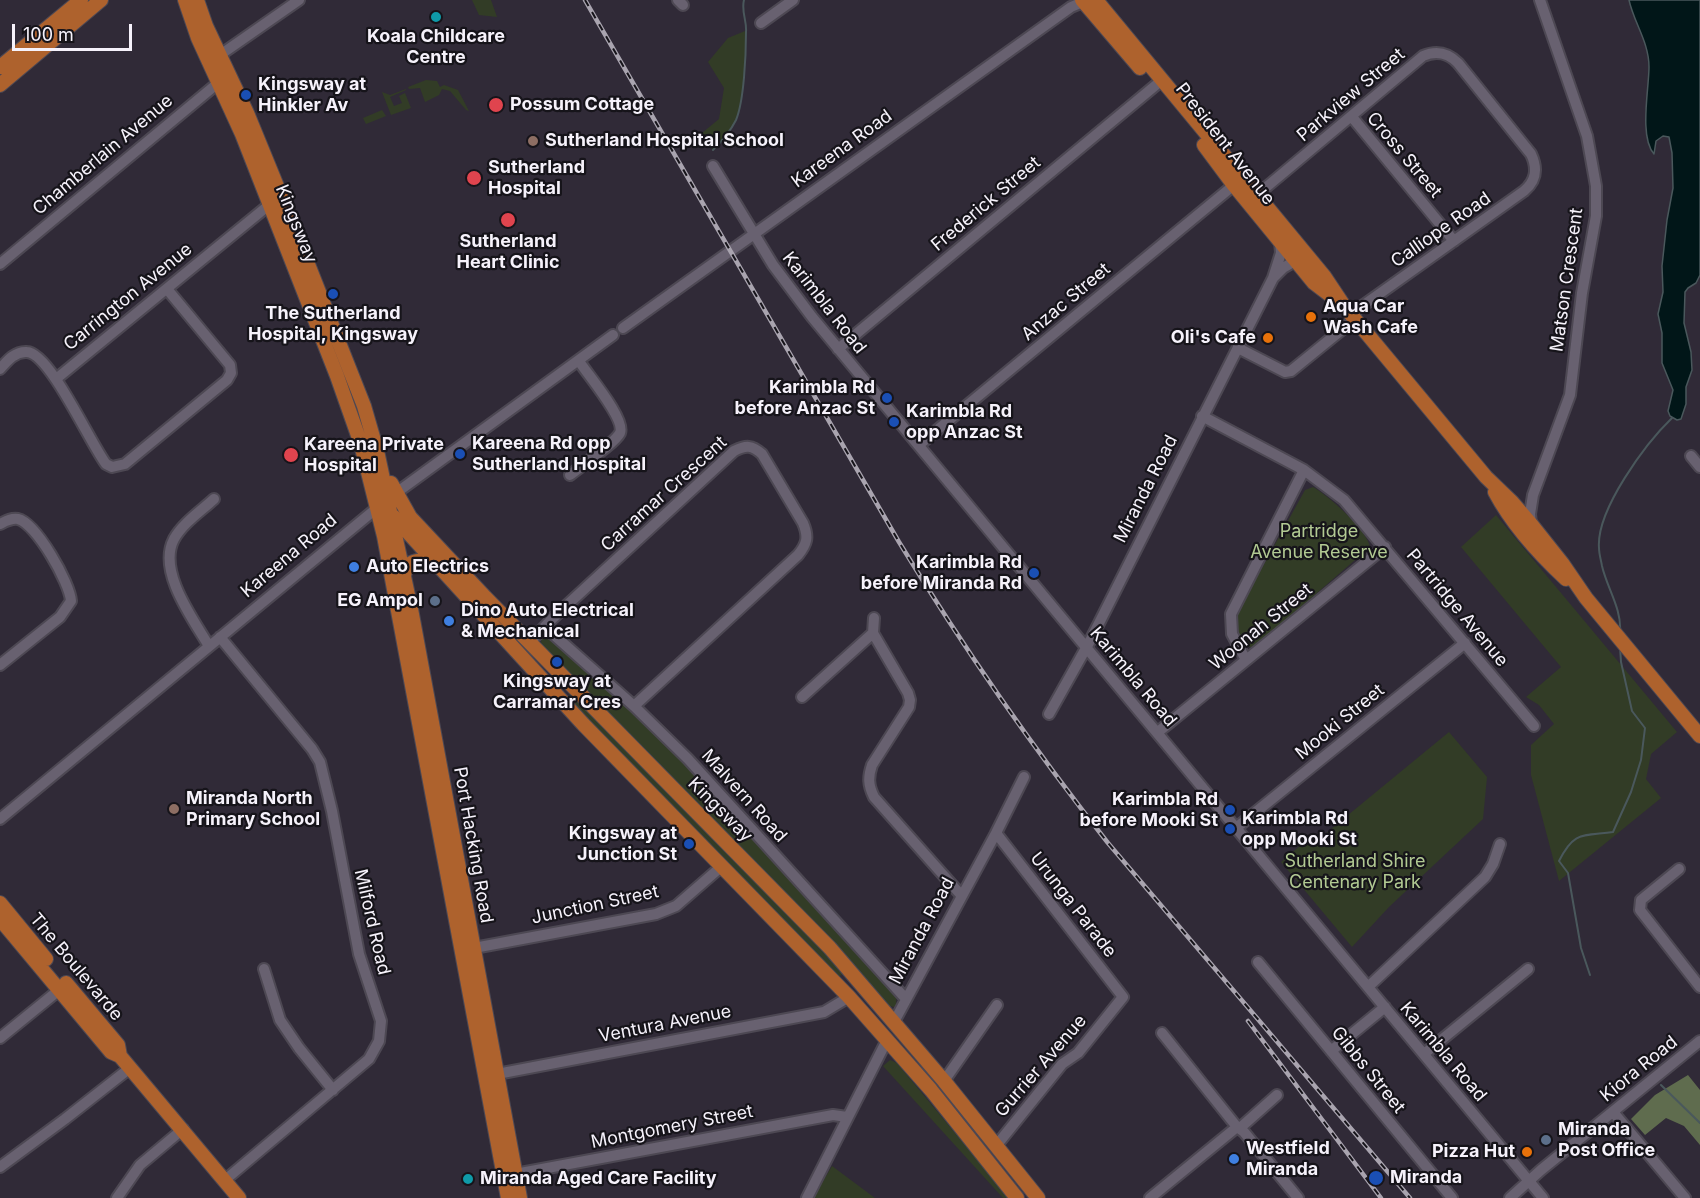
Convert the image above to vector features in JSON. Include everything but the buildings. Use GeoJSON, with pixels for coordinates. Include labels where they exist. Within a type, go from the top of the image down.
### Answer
{"type":"FeatureCollection","features":[{"type":"Feature","properties":{"kind":"main road"},"geometry":{"type":"LineString","coordinates":[[0,68],[81,0]]}},
{"type":"Feature","properties":{"kind":"main road"},"geometry":{"type":"LineString","coordinates":[[0,85],[101,0]]}},
{"type":"Feature","properties":{"kind":"main road"},"geometry":{"type":"LineString","coordinates":[[179,0],[186,23],[198,38]]}},
{"type":"Feature","properties":{"kind":"main road","name":"Kingsway"},"geometry":{"type":"LineString","coordinates":[[185,0],[198,38],[214,58]]}},
{"type":"Feature","properties":{"kind":"main road","name":"Kingsway"},"geometry":{"type":"LineString","coordinates":[[197,0],[214,58],[281,196],[364,406],[377,451],[387,501]]}},
{"type":"Feature","properties":{"kind":"main road","name":"President Avenue"},"geometry":{"type":"LineString","coordinates":[[1088,1],[1234,185],[1324,276],[1350,313],[1486,477],[1531,524],[1586,598],[1700,736]]}},
{"type":"Feature","properties":{"kind":"main road","name":"President Avenue"},"geometry":{"type":"LineString","coordinates":[[1088,1],[1257,195],[1280,242],[1314,284],[1350,313]]}},
{"type":"Feature","properties":{"kind":"main road","name":"Kingsway"},"geometry":{"type":"LineString","coordinates":[[224,80],[269,205],[337,376],[366,465],[387,501],[406,510],[529,643],[824,941],[944,1081],[1038,1198]]}},
{"type":"Feature","properties":{"kind":"main road","name":"Carrington Avenue"},"geometry":{"type":"LineString","coordinates":[[269,205],[281,196]]}},
{"type":"Feature","properties":{"kind":"main road","name":"President Avenue"},"geometry":{"type":"LineString","coordinates":[[1486,477],[1504,508],[1518,526],[1553,567],[1586,598]]}},
{"type":"Feature","properties":{"kind":"main road","name":"Port Hacking Road"},"geometry":{"type":"LineString","coordinates":[[387,501],[404,576],[468,950]]}},
{"type":"Feature","properties":{"kind":"main road","name":"Port Hacking Road"},"geometry":{"type":"LineString","coordinates":[[387,501],[510,1176],[520,1198]]}},
{"type":"Feature","properties":{"kind":"main road","name":"Kingsway"},"geometry":{"type":"LineString","coordinates":[[392,515],[518,654],[849,997],[931,1090],[1017,1198]]}},
{"type":"Feature","properties":{"kind":"main road"},"geometry":{"type":"LineString","coordinates":[[404,576],[407,566],[417,560],[428,562],[442,570]]}},
{"type":"Feature","properties":{"kind":"main road"},"geometry":{"type":"LineString","coordinates":[[518,654],[529,643]]}},
{"type":"Feature","properties":{"kind":"main road","name":"The Boulevarde"},"geometry":{"type":"LineString","coordinates":[[0,903],[63,986]]}},
{"type":"Feature","properties":{"kind":"main road","name":"The Boulevarde"},"geometry":{"type":"LineString","coordinates":[[0,919],[118,1045],[120,1056],[239,1198]]}},
{"type":"Feature","properties":{"kind":"main road","name":"Miranda Road"},"geometry":{"type":"LineString","coordinates":[[887,1040],[894,1022]]}},
{"type":"Feature","properties":{"kind":"main road","name":"Gurrier Avenue"},"geometry":{"type":"LineString","coordinates":[[985,1159],[996,1146]]}},
{"type":"Feature","properties":{"kind":"main road","name":"Port Hacking Road"},"geometry":{"type":"LineString","coordinates":[[508,1198],[510,1176]]}},
{"type":"Feature","properties":{"kind":"street"},"geometry":{"type":"LineString","coordinates":[[214,58],[299,0]]}},
{"type":"Feature","properties":{"kind":"street"},"geometry":{"type":"LineString","coordinates":[[761,23],[793,0]]}},
{"type":"Feature","properties":{"kind":"street","name":"Matson Crescent"},"geometry":{"type":"LineString","coordinates":[[1531,524],[1533,495],[1570,395],[1582,292],[1596,216],[1596,186],[1587,136],[1540,0]]}},
{"type":"Feature","properties":{"kind":"street","name":"Kareena Road"},"geometry":{"type":"LineString","coordinates":[[0,819],[387,501],[613,335],[611,330],[614,326],[619,325],[623,328],[1071,7],[1088,1]]}},
{"type":"Feature","properties":{"kind":"street","name":"Parkview Street"},"geometry":{"type":"LineString","coordinates":[[1257,195],[1419,58],[1440,52],[1458,63],[1529,152],[1535,163]]}},
{"type":"Feature","properties":{"kind":"street","name":"Chamberlain Avenue"},"geometry":{"type":"LineString","coordinates":[[0,264],[224,80]]}},
{"type":"Feature","properties":{"kind":"street","name":"Frederick Street"},"geometry":{"type":"LineString","coordinates":[[838,349],[1156,85]]}},
{"type":"Feature","properties":{"kind":"street","name":"Cross Street"},"geometry":{"type":"LineString","coordinates":[[1352,117],[1455,241]]}},
{"type":"Feature","properties":{"kind":"street","name":"Calliope Road"},"geometry":{"type":"LineString","coordinates":[[1238,348],[1285,372],[1290,371],[1350,313],[1528,188],[1535,176],[1535,163]]}},
{"type":"Feature","properties":{"kind":"street","name":"Karimbla Road"},"geometry":{"type":"LineString","coordinates":[[713,166],[773,265],[838,349],[1543,1198]]}},
{"type":"Feature","properties":{"kind":"street","name":"Anzac Street"},"geometry":{"type":"LineString","coordinates":[[919,445],[1234,185]]}},
{"type":"Feature","properties":{"kind":"street","name":"Carrington Avenue"},"geometry":{"type":"LineString","coordinates":[[56,379],[269,205]]}},
{"type":"Feature","properties":{"kind":"street"},"geometry":{"type":"LineString","coordinates":[[1271,222],[1297,252],[1298,256],[1295,261]]}},
{"type":"Feature","properties":{"kind":"street","name":"Miranda Road"},"geometry":{"type":"LineString","coordinates":[[1049,714],[1087,647],[1273,278],[1280,255],[1280,242]]}},
{"type":"Feature","properties":{"kind":"street","name":"Miranda Road"},"geometry":{"type":"LineString","coordinates":[[1273,278],[1295,261]]}},
{"type":"Feature","properties":{"kind":"street"},"geometry":{"type":"LineString","coordinates":[[0,369],[13,356],[26,351],[38,356],[56,379],[106,464],[112,467],[125,464],[227,380],[231,373],[230,365],[167,289]]}},
{"type":"Feature","properties":{"kind":"street"},"geometry":{"type":"LineString","coordinates":[[570,475],[612,442],[619,434],[621,427],[616,413],[579,361]]}},
{"type":"Feature","properties":{"kind":"street","name":"Partridge Avenue"},"geometry":{"type":"LineString","coordinates":[[1202,416],[1304,470],[1344,500],[1534,726]]}},
{"type":"Feature","properties":{"kind":"street","name":"Carramar Crescent"},"geometry":{"type":"LineString","coordinates":[[529,643],[553,618],[734,452],[744,446],[754,447],[762,454],[803,523],[807,532],[807,541],[798,555],[634,706]]}},
{"type":"Feature","properties":{"kind":"street"},"geometry":{"type":"LineString","coordinates":[[1691,456],[1700,467]]}},
{"type":"Feature","properties":{"kind":"street"},"geometry":{"type":"LineString","coordinates":[[1246,660],[1232,634],[1231,614],[1304,470]]}},
{"type":"Feature","properties":{"kind":"street"},"geometry":{"type":"LineString","coordinates":[[1512,502],[1522,501],[1533,495]]}},
{"type":"Feature","properties":{"kind":"street"},"geometry":{"type":"LineString","coordinates":[[209,646],[173,584],[170,562],[174,539],[214,499]]}},
{"type":"Feature","properties":{"kind":"street"},"geometry":{"type":"LineString","coordinates":[[0,524],[20,519],[30,526],[67,582],[71,601],[60,617],[0,665]]}},
{"type":"Feature","properties":{"kind":"street","name":"Woonah Street"},"geometry":{"type":"LineString","coordinates":[[1158,732],[1385,547]]}},
{"type":"Feature","properties":{"kind":"street"},"geometry":{"type":"LineString","coordinates":[[874,618],[873,633],[910,700],[909,707],[872,765],[868,775],[869,787],[874,797],[961,895]]}},
{"type":"Feature","properties":{"kind":"street","name":"Malvern Road"},"geometry":{"type":"LineString","coordinates":[[545,627],[634,706],[688,759],[906,999]]}},
{"type":"Feature","properties":{"kind":"street"},"geometry":{"type":"LineString","coordinates":[[802,697],[873,633]]}},
{"type":"Feature","properties":{"kind":"street","name":"Milford Road"},"geometry":{"type":"LineString","coordinates":[[220,637],[312,749],[320,762],[332,811],[357,946],[381,1022],[379,1041],[369,1059],[225,1180]]}},
{"type":"Feature","properties":{"kind":"street","name":"Mooki Street"},"geometry":{"type":"LineString","coordinates":[[1236,828],[1465,643]]}},
{"type":"Feature","properties":{"kind":"street","name":"Miranda Road"},"geometry":{"type":"LineString","coordinates":[[894,1022],[1024,777]]}},
{"type":"Feature","properties":{"kind":"street","name":"Urunga Parade"},"geometry":{"type":"LineString","coordinates":[[996,832],[1123,997]]}},
{"type":"Feature","properties":{"kind":"street"},"geometry":{"type":"LineString","coordinates":[[1368,987],[1485,877],[1493,864],[1500,844]]}},
{"type":"Feature","properties":{"kind":"street","name":"Junction Street"},"geometry":{"type":"LineString","coordinates":[[468,950],[656,914],[676,906],[722,866]]}},
{"type":"Feature","properties":{"kind":"street"},"geometry":{"type":"LineString","coordinates":[[1679,869],[1641,900],[1640,910],[1700,987]]}},
{"type":"Feature","properties":{"kind":"street","name":"Gibbs Street"},"geometry":{"type":"LineString","coordinates":[[1258,962],[1452,1198]]}},
{"type":"Feature","properties":{"kind":"street"},"geometry":{"type":"LineString","coordinates":[[264,969],[280,1020],[333,1090]]}},
{"type":"Feature","properties":{"kind":"street"},"geometry":{"type":"LineString","coordinates":[[1424,1054],[1528,969]]}},
{"type":"Feature","properties":{"kind":"street"},"geometry":{"type":"LineString","coordinates":[[0,1038],[63,986]]}},
{"type":"Feature","properties":{"kind":"street","name":"Ventura Avenue"},"geometry":{"type":"LineString","coordinates":[[491,1075],[824,1012],[849,997]]}},
{"type":"Feature","properties":{"kind":"street","name":"Gurrier Avenue"},"geometry":{"type":"LineString","coordinates":[[996,1146],[1062,1064],[1078,1053],[1123,997]]}},
{"type":"Feature","properties":{"kind":"street"},"geometry":{"type":"LineString","coordinates":[[944,1081],[997,1005]]}},
{"type":"Feature","properties":{"kind":"street"},"geometry":{"type":"LineString","coordinates":[[1331,1052],[1385,1007]]}},
{"type":"Feature","properties":{"kind":"street"},"geometry":{"type":"LineString","coordinates":[[1162,1032],[1298,1198]]}},
{"type":"Feature","properties":{"kind":"street"},"geometry":{"type":"LineString","coordinates":[[807,1198],[887,1040]]}},
{"type":"Feature","properties":{"kind":"street","name":"Kiora Road"},"geometry":{"type":"LineString","coordinates":[[1511,1196],[1700,1041]]}},
{"type":"Feature","properties":{"kind":"street"},"geometry":{"type":"LineString","coordinates":[[0,1167],[130,1068]]}},
{"type":"Feature","properties":{"kind":"street"},"geometry":{"type":"LineString","coordinates":[[1149,1198],[1239,1128],[1277,1095]]}},
{"type":"Feature","properties":{"kind":"street"},"geometry":{"type":"LineString","coordinates":[[1612,1112],[1685,1198]]}},
{"type":"Feature","properties":{"kind":"street","name":"Montgomery Street"},"geometry":{"type":"LineString","coordinates":[[510,1176],[833,1115],[847,1117]]}},
{"type":"Feature","properties":{"kind":"street"},"geometry":{"type":"LineString","coordinates":[[117,1198],[140,1165],[183,1129]]}},
{"type":"Feature","properties":{"kind":"green space"},"geometry":{"type":"Polygon","coordinates":[[[472,0],[491,0],[497,17],[479,15],[472,0]]]}},
{"type":"Feature","properties":{"kind":"green space"},"geometry":{"type":"Polygon","coordinates":[[[745,31],[741,102],[732,128],[713,150],[702,133],[719,119],[724,88],[708,62],[728,38],[745,31]]]}},
{"type":"Feature","properties":{"kind":"green space"},"geometry":{"type":"Polygon","coordinates":[[[426,80],[437,81],[440,87],[444,85],[458,90],[469,111],[450,91],[442,89],[439,95],[425,102],[420,88],[409,89],[408,87],[426,80]]]}},
{"type":"Feature","properties":{"kind":"green space"},"geometry":{"type":"Polygon","coordinates":[[[406,89],[390,97],[394,106],[402,103],[399,96],[405,93],[411,108],[391,115],[382,92],[390,95],[406,89]]]}},
{"type":"Feature","properties":{"kind":"green space"},"geometry":{"type":"Polygon","coordinates":[[[382,110],[386,116],[366,124],[363,118],[382,110]]]}},
{"type":"Feature","properties":{"kind":"green space","name":"Partridge Avenue Reserve"},"geometry":{"type":"Polygon","coordinates":[[[1313,487],[1337,505],[1355,523],[1368,540],[1370,547],[1257,645],[1245,646],[1238,638],[1237,613],[1305,490],[1313,487]]]}},
{"type":"Feature","properties":{"kind":"green space"},"geometry":{"type":"Polygon","coordinates":[[[1496,515],[1677,732],[1651,754],[1646,779],[1661,798],[1559,881],[1531,775],[1531,745],[1554,724],[1539,705],[1526,697],[1561,667],[1461,547],[1496,515]]]}},
{"type":"Feature","properties":{"kind":"green space"},"geometry":{"type":"Polygon","coordinates":[[[542,638],[556,638],[634,706],[897,988],[894,1007],[879,1004],[843,973],[834,982],[566,698],[575,690],[540,646],[542,638]]]}},
{"type":"Feature","properties":{"kind":"green space","name":"Sutherland Shire Centenary Park"},"geometry":{"type":"Polygon","coordinates":[[[1449,732],[1487,777],[1483,819],[1389,907],[1352,947],[1281,862],[1309,838],[1314,843],[1449,732]]]}},
{"type":"Feature","properties":{"kind":"green space"},"geometry":{"type":"Polygon","coordinates":[[[890,1060],[897,1063],[1009,1198],[1003,1198],[883,1066],[890,1060]]]}},
{"type":"Feature","properties":{"kind":"green space"},"geometry":{"type":"Polygon","coordinates":[[[1688,1075],[1700,1090],[1700,1145],[1684,1126],[1666,1118],[1645,1135],[1631,1119],[1655,1095],[1688,1075]]]}},
{"type":"Feature","properties":{"kind":"green space"},"geometry":{"type":"Polygon","coordinates":[[[940,1087],[988,1147],[975,1137],[961,1121],[940,1087]]]}},
{"type":"Feature","properties":{"kind":"green space"},"geometry":{"type":"Polygon","coordinates":[[[832,1166],[875,1198],[813,1198],[832,1166]]]}},
{"type":"Feature","properties":{"kind":"shaded area"},"geometry":{"type":"Polygon","coordinates":[[[1629,0],[1700,0],[1700,275],[1696,283],[1685,292],[1684,323],[1691,352],[1692,370],[1686,387],[1686,404],[1681,419],[1677,420],[1670,416],[1668,411],[1673,390],[1662,363],[1662,333],[1658,314],[1663,292],[1662,266],[1673,188],[1672,153],[1669,137],[1663,136],[1656,141],[1654,154],[1649,146],[1646,125],[1648,58],[1629,0]]]}},
{"type":"Feature","properties":{"kind":"waterway"},"geometry":{"type":"LineString","coordinates":[[713,150],[726,136],[739,112],[746,53],[744,0]]}},
{"type":"Feature","properties":{"kind":"waterway"},"geometry":{"type":"LineString","coordinates":[[1620,632],[1619,615],[1600,557],[1600,533],[1605,515],[1625,478],[1649,444],[1672,418]]}},
{"type":"Feature","properties":{"kind":"waterway"},"geometry":{"type":"LineString","coordinates":[[1590,975],[1581,948],[1568,873],[1559,861],[1569,844],[1580,837],[1613,832],[1631,792],[1641,760],[1645,728],[1632,711],[1620,647]]}},
{"type":"Feature","properties":{"kind":"waterway"},"geometry":{"type":"LineString","coordinates":[[1661,1085],[1700,1123]]}},
{"type":"Feature","properties":{"kind":"railway"},"geometry":{"type":"LineString","coordinates":[[585,0],[899,542],[999,696],[1108,843],[1410,1198]]}},
{"type":"Feature","properties":{"kind":"railway"},"geometry":{"type":"LineString","coordinates":[[1248,1021],[1381,1198]]}},
{"type":"Feature","properties":{"kind":"place","name":"Koala Childcare Centre"},"geometry":{"type":"Point","coordinates":[436,17]}},
{"type":"Feature","properties":{"kind":"place","name":"Kingsway at Hinkler Av"},"geometry":{"type":"Point","coordinates":[246,95]}},
{"type":"Feature","properties":{"kind":"place","name":"Possum Cottage"},"geometry":{"type":"Point","coordinates":[496,105]}},
{"type":"Feature","properties":{"kind":"place","name":"Sutherland Hospital School"},"geometry":{"type":"Point","coordinates":[533,141]}},
{"type":"Feature","properties":{"kind":"place","name":"Sutherland Hospital"},"geometry":{"type":"Point","coordinates":[474,178]}},
{"type":"Feature","properties":{"kind":"place","name":"Sutherland Heart Clinic"},"geometry":{"type":"Point","coordinates":[508,220]}},
{"type":"Feature","properties":{"kind":"place","name":"The Sutherland Hospital, Kingsway"},"geometry":{"type":"Point","coordinates":[333,294]}},
{"type":"Feature","properties":{"kind":"place","name":"Aqua Car Wash Cafe"},"geometry":{"type":"Point","coordinates":[1311,317]}},
{"type":"Feature","properties":{"kind":"place","name":"Oli's Cafe"},"geometry":{"type":"Point","coordinates":[1268,338]}},
{"type":"Feature","properties":{"kind":"place","name":"Karimbla Rd before Anzac St"},"geometry":{"type":"Point","coordinates":[887,398]}},
{"type":"Feature","properties":{"kind":"place","name":"Karimbla Rd opp Anzac St"},"geometry":{"type":"Point","coordinates":[894,422]}},
{"type":"Feature","properties":{"kind":"place","name":"Kareena Rd opp Sutherland Hospital"},"geometry":{"type":"Point","coordinates":[460,454]}},
{"type":"Feature","properties":{"kind":"place","name":"Kareena Private Hospital"},"geometry":{"type":"Point","coordinates":[291,455]}},
{"type":"Feature","properties":{"kind":"place","name":"Auto Electrics"},"geometry":{"type":"Point","coordinates":[354,567]}},
{"type":"Feature","properties":{"kind":"place","name":"Karimbla Rd before Miranda Rd"},"geometry":{"type":"Point","coordinates":[1034,573]}},
{"type":"Feature","properties":{"kind":"place","name":"EG Ampol"},"geometry":{"type":"Point","coordinates":[435,601]}},
{"type":"Feature","properties":{"kind":"place","name":"Dino Auto Electrical & Mechanical"},"geometry":{"type":"Point","coordinates":[449,621]}},
{"type":"Feature","properties":{"kind":"place","name":"Kingsway at Carramar Cres"},"geometry":{"type":"Point","coordinates":[557,662]}},
{"type":"Feature","properties":{"kind":"place","name":"Miranda North Primary School"},"geometry":{"type":"Point","coordinates":[174,809]}},
{"type":"Feature","properties":{"kind":"place","name":"Karimbla Rd before Mooki St"},"geometry":{"type":"Point","coordinates":[1230,810]}},
{"type":"Feature","properties":{"kind":"place","name":"Karimbla Rd opp Mooki St"},"geometry":{"type":"Point","coordinates":[1230,829]}},
{"type":"Feature","properties":{"kind":"place","name":"Kingsway at Junction St"},"geometry":{"type":"Point","coordinates":[689,844]}},
{"type":"Feature","properties":{"kind":"place","name":"Miranda Post Office"},"geometry":{"type":"Point","coordinates":[1546,1140]}},
{"type":"Feature","properties":{"kind":"place","name":"Pizza Hut"},"geometry":{"type":"Point","coordinates":[1527,1152]}},
{"type":"Feature","properties":{"kind":"place","name":"Westfield Miranda"},"geometry":{"type":"Point","coordinates":[1234,1159]}},
{"type":"Feature","properties":{"kind":"place","name":"Miranda"},"geometry":{"type":"Point","coordinates":[1376,1178]}},
{"type":"Feature","properties":{"kind":"place","name":"Miranda Aged Care Facility"},"geometry":{"type":"Point","coordinates":[468,1179]}}]}
